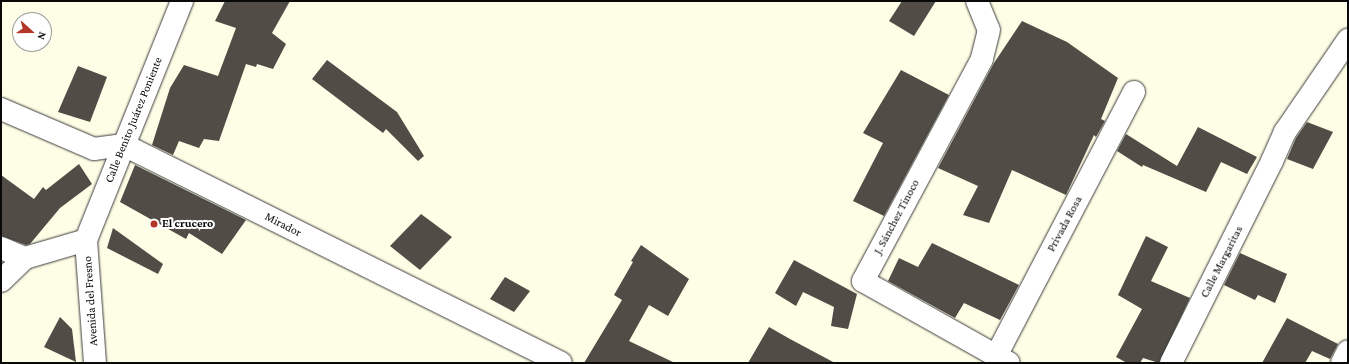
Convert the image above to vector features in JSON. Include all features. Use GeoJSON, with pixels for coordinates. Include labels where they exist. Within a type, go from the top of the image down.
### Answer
{"type":"FeatureCollection","features":[{"type":"Feature","properties":{"kind":"street","name":"Calle Benito Juárez Poniente"},"geometry":{"type":"LineString","coordinates":[[86,240],[182,1]]}},
{"type":"Feature","properties":{"kind":"street","name":"J. Sánchez Tinoco"},"geometry":{"type":"LineString","coordinates":[[977,1],[989,30],[982,59],[863,281],[1002,360]]}},
{"type":"Feature","properties":{"kind":"street","name":"Calle Margaritas"},"geometry":{"type":"LineString","coordinates":[[1171,363],[1272,162],[1285,132],[1348,40]]}},
{"type":"Feature","properties":{"kind":"street","name":"Privada Rosa"},"geometry":{"type":"LineString","coordinates":[[1002,360],[1134,92]]}},
{"type":"Feature","properties":{"kind":"street"},"geometry":{"type":"LineString","coordinates":[[1,109],[94,150],[124,145]]}},
{"type":"Feature","properties":{"kind":"street","name":"Mirador"},"geometry":{"type":"LineString","coordinates":[[124,145],[560,363]]}},
{"type":"Feature","properties":{"kind":"street"},"geometry":{"type":"LineString","coordinates":[[1,281],[25,258],[86,240]]}},
{"type":"Feature","properties":{"kind":"street","name":"Avenida del Fresno"},"geometry":{"type":"LineString","coordinates":[[86,240],[95,363]]}},
{"type":"Feature","properties":{"kind":"street"},"geometry":{"type":"LineString","coordinates":[[1,248],[25,258]]}},
{"type":"Feature","properties":{"kind":"street"},"geometry":{"type":"LineString","coordinates":[[1342,363],[1348,351]]}},
{"type":"Feature","properties":{"kind":"building"},"geometry":{"type":"Polygon","coordinates":[[[225,1],[290,1],[272,33],[286,44],[273,69],[257,64],[256,67],[246,64],[219,141],[204,139],[199,148],[179,141],[173,155],[152,145],[170,88],[184,65],[218,76],[236,28],[215,21],[225,1]]]}},
{"type":"Feature","properties":{"kind":"building"},"geometry":{"type":"Polygon","coordinates":[[[902,1],[936,1],[914,36],[889,21],[902,1]]]}},
{"type":"Feature","properties":{"kind":"building"},"geometry":{"type":"Polygon","coordinates":[[[1022,21],[1067,42],[1118,78],[1101,119],[1105,121],[1096,137],[1094,135],[1066,195],[1012,170],[989,223],[963,215],[978,186],[938,168],[994,63],[1022,21]]]}},
{"type":"Feature","properties":{"kind":"building"},"geometry":{"type":"Polygon","coordinates":[[[327,60],[397,112],[424,156],[418,161],[386,129],[383,133],[312,79],[327,60]]]}},
{"type":"Feature","properties":{"kind":"building"},"geometry":{"type":"Polygon","coordinates":[[[78,66],[107,77],[90,122],[58,112],[78,66]]]}},
{"type":"Feature","properties":{"kind":"building"},"geometry":{"type":"Polygon","coordinates":[[[901,70],[949,95],[884,216],[853,201],[883,143],[863,133],[901,70]]]}},
{"type":"Feature","properties":{"kind":"building"},"geometry":{"type":"Polygon","coordinates":[[[1307,122],[1333,132],[1313,169],[1287,159],[1296,138],[1307,122]]]}},
{"type":"Feature","properties":{"kind":"building"},"geometry":{"type":"Polygon","coordinates":[[[1198,127],[1257,157],[1247,174],[1221,162],[1206,192],[1143,165],[1142,167],[1117,151],[1126,134],[1177,166],[1198,127]]]}},
{"type":"Feature","properties":{"kind":"building"},"geometry":{"type":"Polygon","coordinates":[[[79,164],[92,184],[60,208],[30,244],[26,245],[1,236],[1,175],[34,199],[43,187],[46,190],[79,164]]]}},
{"type":"Feature","properties":{"kind":"building"},"geometry":{"type":"Polygon","coordinates":[[[135,165],[246,220],[222,254],[189,233],[186,239],[120,202],[135,165]]]}},
{"type":"Feature","properties":{"kind":"building"},"geometry":{"type":"Polygon","coordinates":[[[421,214],[452,237],[420,270],[390,246],[421,214]]]}},
{"type":"Feature","properties":{"kind":"building"},"geometry":{"type":"Polygon","coordinates":[[[113,228],[163,264],[158,274],[107,248],[113,228]]]}},
{"type":"Feature","properties":{"kind":"building"},"geometry":{"type":"Polygon","coordinates":[[[1146,236],[1168,247],[1151,281],[1190,298],[1159,363],[1143,358],[1140,363],[1127,363],[1116,357],[1142,309],[1118,295],[1146,236]]]}},
{"type":"Feature","properties":{"kind":"building"},"geometry":{"type":"Polygon","coordinates":[[[932,243],[1019,285],[1000,320],[964,303],[955,318],[888,281],[899,258],[918,267],[932,243]]]}},
{"type":"Feature","properties":{"kind":"building"},"geometry":{"type":"Polygon","coordinates":[[[641,245],[689,279],[668,316],[649,305],[629,341],[675,363],[584,363],[622,300],[614,295],[641,245]]]}},
{"type":"Feature","properties":{"kind":"building"},"geometry":{"type":"Polygon","coordinates":[[[1240,253],[1287,274],[1275,303],[1258,295],[1255,300],[1224,285],[1240,253]]]}},
{"type":"Feature","properties":{"kind":"building"},"geometry":{"type":"Polygon","coordinates":[[[794,260],[857,294],[848,329],[831,326],[834,307],[803,292],[796,306],[775,293],[794,260]]]}},
{"type":"Feature","properties":{"kind":"building"},"geometry":{"type":"Polygon","coordinates":[[[505,277],[530,291],[514,312],[490,299],[505,277]]]}},
{"type":"Feature","properties":{"kind":"building"},"geometry":{"type":"Polygon","coordinates":[[[60,317],[72,329],[76,362],[44,347],[60,317]]]}},
{"type":"Feature","properties":{"kind":"building"},"geometry":{"type":"Polygon","coordinates":[[[1287,318],[1338,344],[1330,359],[1312,351],[1305,363],[1262,363],[1287,318]]]}},
{"type":"Feature","properties":{"kind":"building"},"geometry":{"type":"Polygon","coordinates":[[[769,327],[790,339],[835,363],[748,363],[769,327]]]}},
{"type":"Feature","properties":{"kind":"place","name":"El crucero"},"geometry":{"type":"Point","coordinates":[154,224]}}]}
